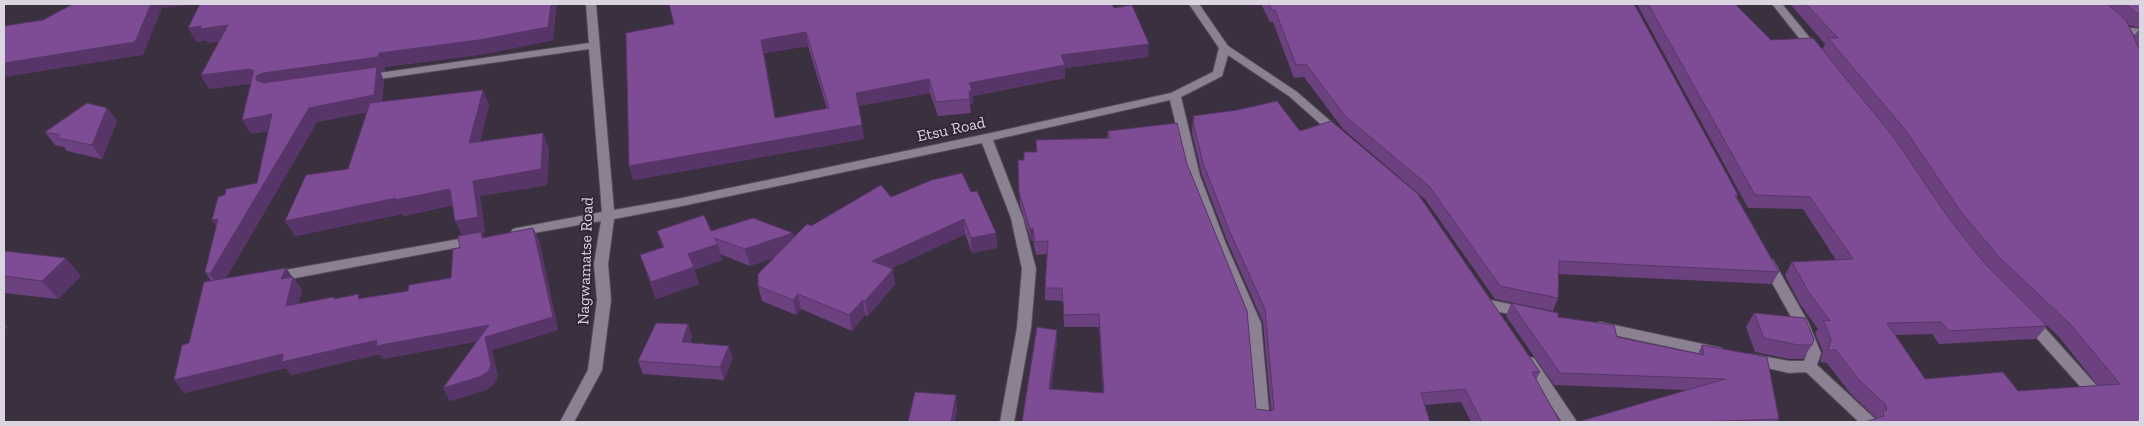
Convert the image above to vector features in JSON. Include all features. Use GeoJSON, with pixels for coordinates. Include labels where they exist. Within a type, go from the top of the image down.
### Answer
{"type":"FeatureCollection","features":[{"type":"Feature","properties":{"kind":"street","name":"Nagwamatse Road"},"geometry":{"type":"LineString","coordinates":[[567,422],[595,370],[604,300],[601,264],[608,215],[590,4]]}},
{"type":"Feature","properties":{"kind":"street"},"geometry":{"type":"LineString","coordinates":[[1194,4],[1224,48],[1293,94],[1350,144]]}},
{"type":"Feature","properties":{"kind":"street"},"geometry":{"type":"LineString","coordinates":[[1778,4],[1823,60]]}},
{"type":"Feature","properties":{"kind":"street"},"geometry":{"type":"LineString","coordinates":[[2131,45],[2121,28],[2140,32]]}},
{"type":"Feature","properties":{"kind":"street"},"geometry":{"type":"LineString","coordinates":[[349,80],[594,45]]}},
{"type":"Feature","properties":{"kind":"street","name":"Etsu Road"},"geometry":{"type":"LineString","coordinates":[[264,279],[608,215],[986,138],[1175,96],[1218,74],[1224,48]]}},
{"type":"Feature","properties":{"kind":"street"},"geometry":{"type":"LineString","coordinates":[[1175,96],[1194,176],[1254,324],[1263,422]]}},
{"type":"Feature","properties":{"kind":"street"},"geometry":{"type":"LineString","coordinates":[[986,138],[1017,218],[1028,269],[1024,328],[1007,422]]}},
{"type":"Feature","properties":{"kind":"street"},"geometry":{"type":"LineString","coordinates":[[1760,248],[1801,322],[1814,353],[1808,366]]}},
{"type":"Feature","properties":{"kind":"street"},"geometry":{"type":"LineString","coordinates":[[1500,320],[1487,301],[1538,315]]}},
{"type":"Feature","properties":{"kind":"street"},"geometry":{"type":"LineString","coordinates":[[2024,315],[2092,390]]}},
{"type":"Feature","properties":{"kind":"street"},"geometry":{"type":"LineString","coordinates":[[1586,325],[1790,367],[1808,366],[1870,422]]}},
{"type":"Feature","properties":{"kind":"street"},"geometry":{"type":"LineString","coordinates":[[1522,352],[1570,422]]}},
{"type":"Feature","properties":{"kind":"building"},"geometry":{"type":"Polygon","coordinates":[[[73,4],[151,4],[135,42],[4,63],[4,26],[43,20],[73,4]]]}},
{"type":"Feature","properties":{"kind":"building"},"geometry":{"type":"Polygon","coordinates":[[[200,4],[551,4],[548,27],[479,40],[379,53],[378,57],[263,73],[256,76],[256,80],[263,83],[377,67],[374,95],[309,108],[210,274],[205,272],[218,219],[212,220],[218,197],[225,195],[226,189],[257,183],[272,114],[242,120],[254,70],[201,75],[228,25],[200,29],[201,26],[188,28],[200,4]]]}},
{"type":"Feature","properties":{"kind":"building"},"geometry":{"type":"Polygon","coordinates":[[[669,4],[1112,4],[1114,8],[1132,5],[1149,44],[1061,55],[1065,65],[969,83],[972,90],[969,91],[970,99],[936,102],[929,79],[856,93],[862,125],[629,166],[626,33],[674,24],[669,4]],[[806,32],[761,40],[775,118],[829,108],[806,32]]]}},
{"type":"Feature","properties":{"kind":"building"},"geometry":{"type":"Polygon","coordinates":[[[1269,4],[1634,4],[1738,195],[1735,195],[1779,272],[1559,261],[1558,298],[1500,286],[1429,186],[1345,116],[1306,64],[1296,65],[1275,10],[1272,10],[1269,4]]]}},
{"type":"Feature","properties":{"kind":"building"},"geometry":{"type":"Polygon","coordinates":[[[1648,4],[1735,4],[1771,40],[1813,38],[1895,139],[1950,220],[1986,265],[2047,326],[1949,331],[1941,322],[1887,323],[1925,379],[2003,372],[2018,391],[2120,384],[2071,325],[1999,257],[1961,212],[1906,131],[1828,38],[1838,38],[1806,4],[2107,4],[2126,20],[2140,51],[2140,422],[1865,422],[1884,416],[1883,411],[1887,410],[1885,404],[1859,380],[1836,350],[1828,350],[1831,339],[1823,320],[1830,321],[1808,291],[1792,262],[1853,259],[1810,197],[1755,195],[1648,4]]]}},
{"type":"Feature","properties":{"kind":"building"},"geometry":{"type":"Polygon","coordinates":[[[2125,4],[2140,4],[2140,14],[2137,13],[2125,4]]]}},
{"type":"Feature","properties":{"kind":"building"},"geometry":{"type":"Polygon","coordinates":[[[483,90],[469,143],[543,133],[541,169],[473,181],[478,217],[455,221],[450,189],[285,221],[306,175],[348,169],[370,103],[483,90]]]}},
{"type":"Feature","properties":{"kind":"building"},"geometry":{"type":"Polygon","coordinates":[[[1277,101],[1300,131],[1331,121],[1418,194],[1540,372],[1532,372],[1560,422],[1482,422],[1465,389],[1421,393],[1430,422],[1022,422],[1037,327],[1057,330],[1049,389],[1104,393],[1099,314],[1064,315],[1062,288],[1045,288],[1048,241],[1035,242],[1033,228],[1030,229],[1019,192],[1018,160],[1024,160],[1024,152],[1037,152],[1036,140],[1110,138],[1108,131],[1177,123],[1187,164],[1247,311],[1256,409],[1272,411],[1274,409],[1265,309],[1229,230],[1203,163],[1193,116],[1237,110],[1277,101]]]}},
{"type":"Feature","properties":{"kind":"building"},"geometry":{"type":"Polygon","coordinates":[[[87,103],[107,108],[92,145],[57,138],[60,135],[45,132],[87,103]]]}},
{"type":"Feature","properties":{"kind":"building"},"geometry":{"type":"Polygon","coordinates":[[[962,173],[971,192],[977,191],[996,233],[971,238],[964,219],[872,261],[893,269],[865,301],[863,300],[849,315],[798,294],[793,300],[758,286],[758,274],[807,224],[811,226],[881,185],[891,197],[932,180],[962,173]]]}},
{"type":"Feature","properties":{"kind":"building"},"geometry":{"type":"Polygon","coordinates":[[[704,215],[711,231],[753,218],[793,233],[745,249],[714,238],[718,244],[688,254],[694,267],[651,282],[640,255],[664,247],[657,231],[704,215]]]}},
{"type":"Feature","properties":{"kind":"building"},"geometry":{"type":"Polygon","coordinates":[[[533,228],[553,317],[485,337],[491,365],[488,372],[479,377],[443,388],[489,325],[376,346],[377,340],[282,362],[283,354],[174,380],[182,345],[189,343],[204,282],[286,268],[281,279],[293,277],[286,306],[334,297],[334,299],[359,294],[358,299],[408,291],[409,285],[451,278],[453,249],[460,248],[458,236],[481,232],[482,238],[533,228]]]}},
{"type":"Feature","properties":{"kind":"building"},"geometry":{"type":"Polygon","coordinates":[[[4,251],[66,258],[42,281],[4,276],[4,251]]]}},
{"type":"Feature","properties":{"kind":"building"},"geometry":{"type":"Polygon","coordinates":[[[1511,303],[1558,313],[1558,317],[1614,325],[1617,337],[1704,355],[1702,345],[1767,357],[1779,419],[1694,422],[1578,422],[1725,379],[1560,373],[1511,303]]]}},
{"type":"Feature","properties":{"kind":"building"},"geometry":{"type":"Polygon","coordinates":[[[1754,313],[1805,318],[1814,339],[1812,345],[1798,345],[1764,338],[1754,313]]]}},
{"type":"Feature","properties":{"kind":"building"},"geometry":{"type":"Polygon","coordinates":[[[656,323],[688,324],[682,342],[729,346],[720,367],[638,361],[656,323]]]}},
{"type":"Feature","properties":{"kind":"building"},"geometry":{"type":"Polygon","coordinates":[[[915,392],[956,395],[951,422],[908,422],[915,392]]]}}]}
